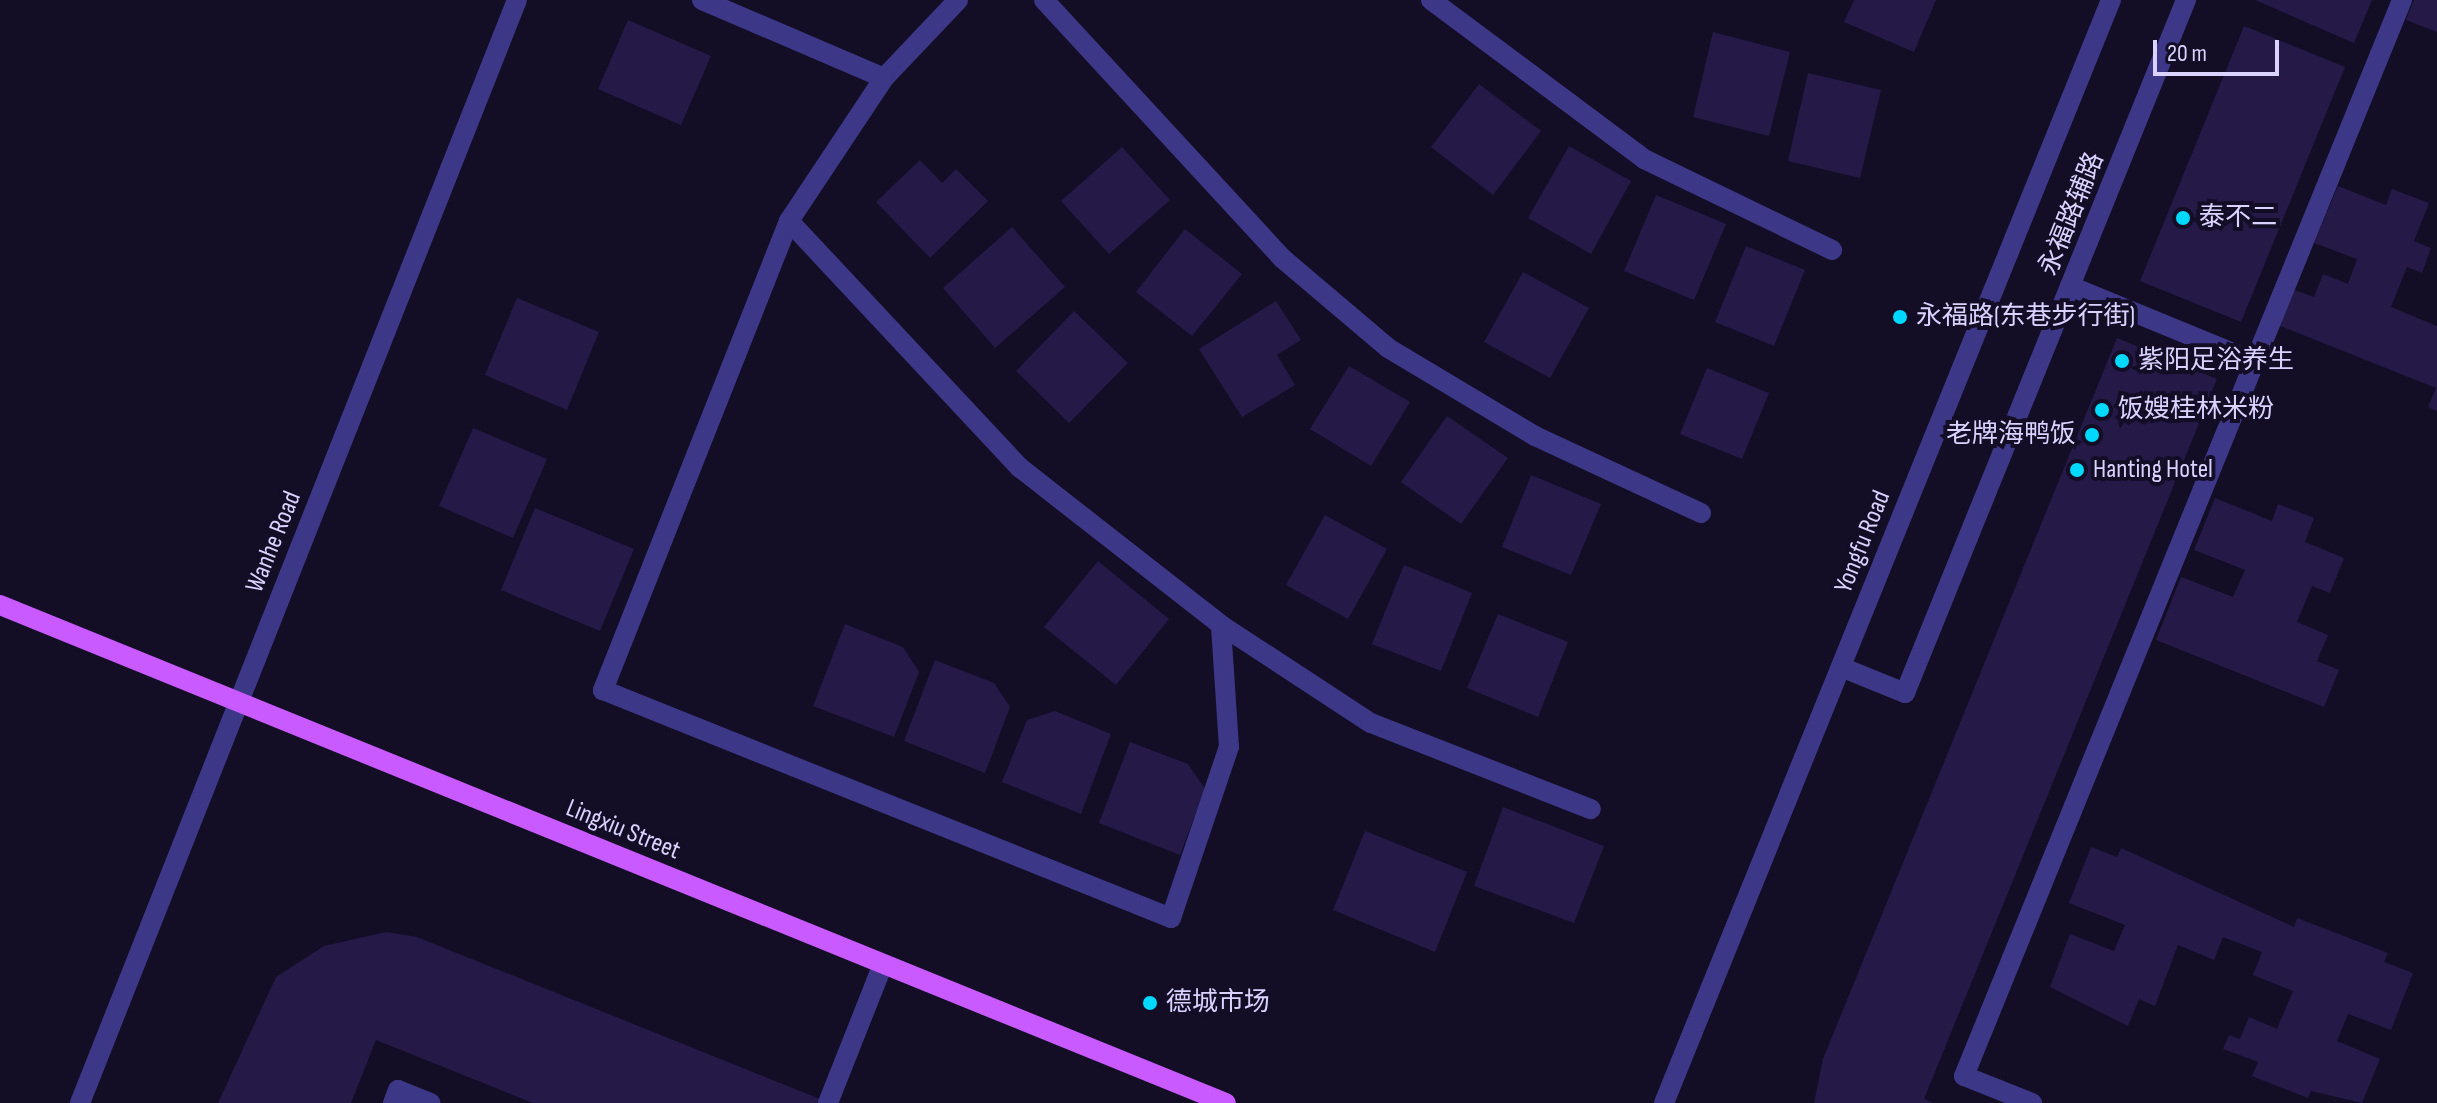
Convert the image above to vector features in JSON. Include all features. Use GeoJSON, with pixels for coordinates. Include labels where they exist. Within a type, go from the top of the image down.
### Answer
{"type":"FeatureCollection","features":[{"type":"Feature","properties":{"kind":"main road","name":"Lingxiu Street"},"geometry":{"type":"LineString","coordinates":[[0,605],[1226,1103]]}},
{"type":"Feature","properties":{"kind":"street","name":"Wanhe Road"},"geometry":{"type":"LineString","coordinates":[[80,1103],[517,0]]}},
{"type":"Feature","properties":{"kind":"street"},"geometry":{"type":"LineString","coordinates":[[702,0],[884,78]]}},
{"type":"Feature","properties":{"kind":"street"},"geometry":{"type":"LineString","coordinates":[[958,0],[884,78],[789,221],[603,690],[1171,918],[1229,747],[1221,625]]}},
{"type":"Feature","properties":{"kind":"street"},"geometry":{"type":"LineString","coordinates":[[1044,0],[1282,258],[1388,348],[1535,436],[1701,513]]}},
{"type":"Feature","properties":{"kind":"street"},"geometry":{"type":"LineString","coordinates":[[1431,0],[1644,159],[1832,250]]}},
{"type":"Feature","properties":{"kind":"street","name":"Yongfu Road"},"geometry":{"type":"LineString","coordinates":[[1664,1103],[2111,0]]}},
{"type":"Feature","properties":{"kind":"street","name":"永福路辅路"},"geometry":{"type":"LineString","coordinates":[[1841,667],[1905,693],[2186,0]]}},
{"type":"Feature","properties":{"kind":"street"},"geometry":{"type":"LineString","coordinates":[[2032,1103],[1964,1076],[2402,0]]}},
{"type":"Feature","properties":{"kind":"street"},"geometry":{"type":"LineString","coordinates":[[789,221],[1019,467],[1221,625],[1371,723],[1591,809]]}},
{"type":"Feature","properties":{"kind":"street"},"geometry":{"type":"LineString","coordinates":[[2070,286],[2255,362]]}},
{"type":"Feature","properties":{"kind":"street"},"geometry":{"type":"LineString","coordinates":[[828,1103],[883,964]]}},
{"type":"Feature","properties":{"kind":"street"},"geometry":{"type":"LineString","coordinates":[[393,1103],[398,1090],[430,1103]]}},
{"type":"Feature","properties":{"kind":"building"},"geometry":{"type":"Polygon","coordinates":[[[1854,0],[1936,0],[1914,52],[1844,22],[1854,0]]]}},
{"type":"Feature","properties":{"kind":"building"},"geometry":{"type":"Polygon","coordinates":[[[2255,0],[2372,0],[2354,43],[2255,0]]]}},
{"type":"Feature","properties":{"kind":"building"},"geometry":{"type":"Polygon","coordinates":[[[2414,0],[2437,0],[2437,32],[2406,20],[2414,0]]]}},
{"type":"Feature","properties":{"kind":"building"},"geometry":{"type":"Polygon","coordinates":[[[628,20],[711,56],[681,125],[598,89],[628,20]]]}},
{"type":"Feature","properties":{"kind":"building"},"geometry":{"type":"Polygon","coordinates":[[[2244,26],[2345,67],[2241,322],[2140,281],[2244,26]]]}},
{"type":"Feature","properties":{"kind":"building"},"geometry":{"type":"Polygon","coordinates":[[[1713,32],[1790,52],[1769,136],[1693,117],[1713,32]]]}},
{"type":"Feature","properties":{"kind":"building"},"geometry":{"type":"Polygon","coordinates":[[[1808,73],[1881,90],[1860,178],[1788,161],[1808,73]]]}},
{"type":"Feature","properties":{"kind":"building"},"geometry":{"type":"Polygon","coordinates":[[[1479,84],[1541,131],[1493,195],[1431,147],[1479,84]]]}},
{"type":"Feature","properties":{"kind":"building"},"geometry":{"type":"Polygon","coordinates":[[[1569,146],[1631,181],[1591,254],[1528,218],[1569,146]]]}},
{"type":"Feature","properties":{"kind":"building"},"geometry":{"type":"Polygon","coordinates":[[[1122,147],[1170,200],[1109,254],[1061,201],[1122,147]]]}},
{"type":"Feature","properties":{"kind":"building"},"geometry":{"type":"Polygon","coordinates":[[[920,160],[942,183],[956,169],[988,201],[930,258],[876,202],[920,160]]]}},
{"type":"Feature","properties":{"kind":"building"},"geometry":{"type":"Polygon","coordinates":[[[2338,186],[2386,205],[2392,189],[2429,203],[2414,241],[2431,248],[2422,273],[2407,267],[2391,307],[2437,326],[2437,411],[2428,407],[2436,388],[2278,325],[2292,289],[2314,297],[2323,274],[2348,284],[2357,259],[2314,243],[2338,186]]]}},
{"type":"Feature","properties":{"kind":"building"},"geometry":{"type":"Polygon","coordinates":[[[1656,195],[1726,224],[1694,300],[1624,271],[1656,195]]]}},
{"type":"Feature","properties":{"kind":"building"},"geometry":{"type":"Polygon","coordinates":[[[1012,227],[1065,287],[995,348],[943,288],[1012,227]]]}},
{"type":"Feature","properties":{"kind":"building"},"geometry":{"type":"Polygon","coordinates":[[[1185,229],[1242,274],[1192,336],[1136,292],[1185,229]]]}},
{"type":"Feature","properties":{"kind":"building"},"geometry":{"type":"Polygon","coordinates":[[[1746,246],[1805,270],[1774,346],[1715,322],[1746,246]]]}},
{"type":"Feature","properties":{"kind":"building"},"geometry":{"type":"Polygon","coordinates":[[[1523,272],[1589,308],[1550,378],[1484,342],[1523,272]]]}},
{"type":"Feature","properties":{"kind":"building"},"geometry":{"type":"Polygon","coordinates":[[[517,298],[599,332],[567,410],[485,375],[517,298]]]}},
{"type":"Feature","properties":{"kind":"building"},"geometry":{"type":"Polygon","coordinates":[[[1276,301],[1301,340],[1277,355],[1295,385],[1242,417],[1199,349],[1276,301]]]}},
{"type":"Feature","properties":{"kind":"building"},"geometry":{"type":"Polygon","coordinates":[[[1074,311],[1128,363],[1069,423],[1016,371],[1074,311]]]}},
{"type":"Feature","properties":{"kind":"building"},"geometry":{"type":"Polygon","coordinates":[[[2117,338],[2217,379],[1924,1099],[1933,1103],[1814,1103],[1823,1059],[2117,338]]]}},
{"type":"Feature","properties":{"kind":"building"},"geometry":{"type":"Polygon","coordinates":[[[1349,366],[1410,402],[1371,466],[1310,429],[1349,366]]]}},
{"type":"Feature","properties":{"kind":"building"},"geometry":{"type":"Polygon","coordinates":[[[1707,368],[1769,393],[1742,459],[1680,434],[1707,368]]]}},
{"type":"Feature","properties":{"kind":"building"},"geometry":{"type":"Polygon","coordinates":[[[1447,416],[1508,458],[1461,524],[1401,482],[1447,416]]]}},
{"type":"Feature","properties":{"kind":"building"},"geometry":{"type":"Polygon","coordinates":[[[473,428],[547,459],[513,538],[439,506],[473,428]]]}},
{"type":"Feature","properties":{"kind":"building"},"geometry":{"type":"Polygon","coordinates":[[[1531,475],[1601,504],[1571,575],[1502,547],[1531,475]]]}},
{"type":"Feature","properties":{"kind":"building"},"geometry":{"type":"Polygon","coordinates":[[[2215,498],[2272,521],[2278,504],[2314,518],[2305,542],[2344,558],[2330,593],[2312,586],[2297,622],[2328,635],[2317,661],[2339,670],[2324,707],[2156,640],[2181,577],[2233,597],[2245,570],[2194,550],[2215,498]]]}},
{"type":"Feature","properties":{"kind":"building"},"geometry":{"type":"Polygon","coordinates":[[[535,508],[634,549],[600,631],[501,590],[535,508]]]}},
{"type":"Feature","properties":{"kind":"building"},"geometry":{"type":"Polygon","coordinates":[[[1325,515],[1387,549],[1348,619],[1286,585],[1325,515]]]}},
{"type":"Feature","properties":{"kind":"building"},"geometry":{"type":"Polygon","coordinates":[[[1098,561],[1169,619],[1116,685],[1044,627],[1098,561]]]}},
{"type":"Feature","properties":{"kind":"building"},"geometry":{"type":"Polygon","coordinates":[[[1404,565],[1472,593],[1441,671],[1372,644],[1404,565]]]}},
{"type":"Feature","properties":{"kind":"building"},"geometry":{"type":"Polygon","coordinates":[[[1498,614],[1568,642],[1538,717],[1467,688],[1498,614]]]}},
{"type":"Feature","properties":{"kind":"building"},"geometry":{"type":"Polygon","coordinates":[[[845,624],[903,647],[919,672],[894,737],[813,706],[845,624]]]}},
{"type":"Feature","properties":{"kind":"building"},"geometry":{"type":"Polygon","coordinates":[[[935,660],[994,683],[1010,707],[985,773],[904,741],[935,660]]]}},
{"type":"Feature","properties":{"kind":"building"},"geometry":{"type":"Polygon","coordinates":[[[1055,711],[1111,734],[1081,814],[1002,782],[1027,720],[1055,711]]]}},
{"type":"Feature","properties":{"kind":"building"},"geometry":{"type":"Polygon","coordinates":[[[1130,742],[1188,764],[1205,789],[1180,855],[1099,823],[1130,742]]]}},
{"type":"Feature","properties":{"kind":"building"},"geometry":{"type":"Polygon","coordinates":[[[1503,807],[1604,846],[1574,923],[1474,886],[1503,807]]]}},
{"type":"Feature","properties":{"kind":"building"},"geometry":{"type":"Polygon","coordinates":[[[1365,831],[1467,872],[1435,952],[1333,910],[1365,831]]]}},
{"type":"Feature","properties":{"kind":"building"},"geometry":{"type":"Polygon","coordinates":[[[2091,847],[2117,857],[2121,848],[2294,927],[2297,918],[2388,953],[2384,962],[2413,973],[2391,1030],[2348,1014],[2337,1041],[2380,1059],[2362,1103],[2311,1091],[2308,1098],[2252,1076],[2258,1062],[2223,1049],[2229,1035],[2240,1039],[2249,1017],[2277,1029],[2293,991],[2253,975],[2262,952],[2223,937],[2214,960],[2178,945],[2155,1006],[2139,999],[2128,1026],[2050,987],[2070,934],[2114,951],[2125,925],[2069,903],[2091,847]]]}},
{"type":"Feature","properties":{"kind":"building"},"geometry":{"type":"Polygon","coordinates":[[[386,932],[417,937],[830,1103],[533,1103],[376,1040],[351,1103],[218,1103],[276,977],[324,946],[386,932]]]}},
{"type":"Feature","properties":{"kind":"place","name":"泰不二"},"geometry":{"type":"Point","coordinates":[2183,218]}},
{"type":"Feature","properties":{"kind":"place","name":"永福路(东巷步行街)"},"geometry":{"type":"Point","coordinates":[1900,317]}},
{"type":"Feature","properties":{"kind":"place","name":"紫阳足浴养生"},"geometry":{"type":"Point","coordinates":[2122,361]}},
{"type":"Feature","properties":{"kind":"place","name":"饭嫂桂林米粉"},"geometry":{"type":"Point","coordinates":[2102,410]}},
{"type":"Feature","properties":{"kind":"place","name":"老牌海鸭饭"},"geometry":{"type":"Point","coordinates":[2092,435]}},
{"type":"Feature","properties":{"kind":"place","name":"Hanting Hotel"},"geometry":{"type":"Point","coordinates":[2077,470]}},
{"type":"Feature","properties":{"kind":"place","name":"德城市场"},"geometry":{"type":"Point","coordinates":[1150,1003]}}]}
